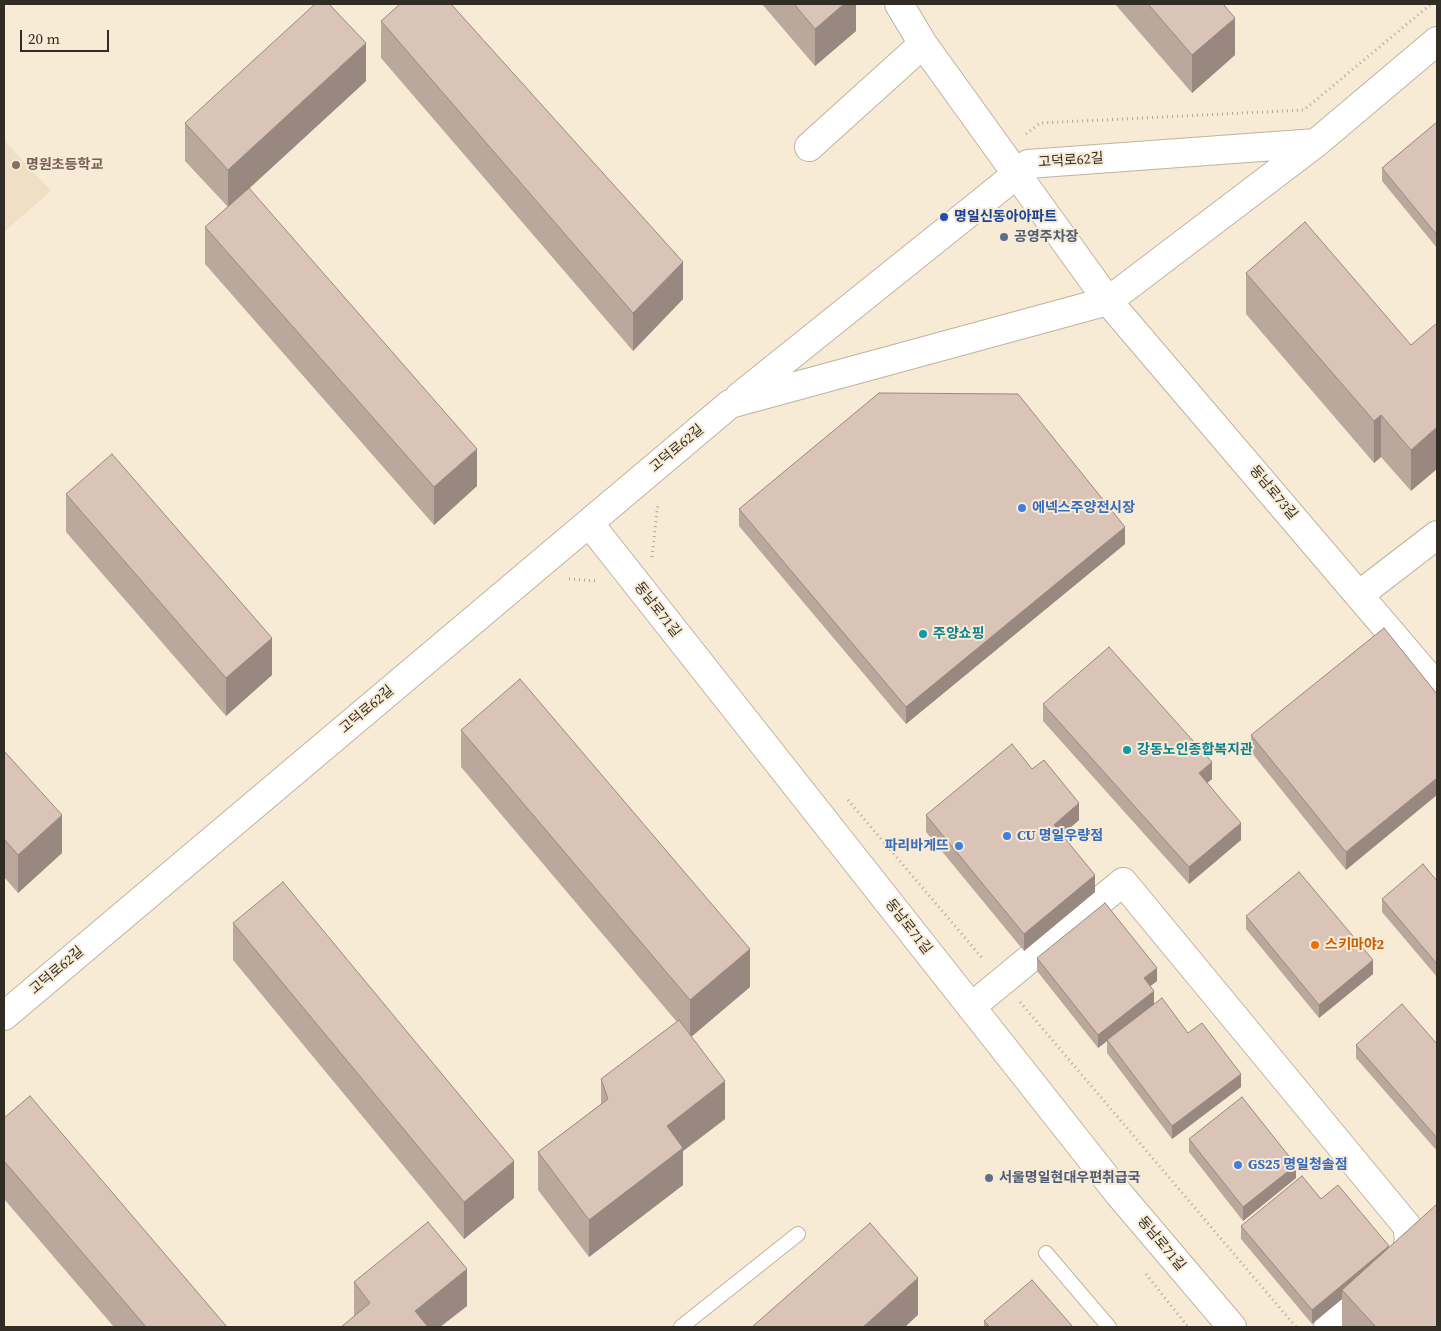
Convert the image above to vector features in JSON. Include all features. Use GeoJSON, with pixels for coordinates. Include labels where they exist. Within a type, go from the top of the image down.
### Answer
{"type":"FeatureCollection","features":[{"type":"Feature","properties":{"kind":"street","name":"동남로73길"},"geometry":{"type":"LineString","coordinates":[[899,4],[922,44],[1108,300],[1437,687]]}},
{"type":"Feature","properties":{"kind":"street","name":"고덕로62길"},"geometry":{"type":"LineString","coordinates":[[730,404],[1108,300],[1316,143],[1437,41]]}},
{"type":"Feature","properties":{"kind":"street"},"geometry":{"type":"LineString","coordinates":[[809,147],[922,44]]}},
{"type":"Feature","properties":{"kind":"street","name":"고덕로62길"},"geometry":{"type":"LineString","coordinates":[[4,1016],[730,404],[1028,164],[1316,143]]}},
{"type":"Feature","properties":{"kind":"street","name":"동남로71길"},"geometry":{"type":"LineString","coordinates":[[589,523],[1119,1194],[1232,1327]]}},
{"type":"Feature","properties":{"kind":"street"},"geometry":{"type":"LineString","coordinates":[[1359,595],[1437,535]]}},
{"type":"Feature","properties":{"kind":"street"},"geometry":{"type":"LineString","coordinates":[[971,1007],[1123,882],[1407,1226],[1406,1254],[1395,1267],[1328,1327]]}},
{"type":"Feature","properties":{"kind":"lane"},"geometry":{"type":"LineString","coordinates":[[681,1327],[798,1234]]}},
{"type":"Feature","properties":{"kind":"lane"},"geometry":{"type":"LineString","coordinates":[[1046,1253],[1109,1327]]}},
{"type":"Feature","properties":{"kind":"path"},"geometry":{"type":"LineString","coordinates":[[1381,46],[1431,4]]}},
{"type":"Feature","properties":{"kind":"path"},"geometry":{"type":"LineString","coordinates":[[652,559],[658,502]]}},
{"type":"Feature","properties":{"kind":"path"},"geometry":{"type":"LineString","coordinates":[[842,794],[1296,1327]]}},
{"type":"Feature","properties":{"kind":"shaded area","name":"명원초등학교"},"geometry":{"type":"Polygon","coordinates":[[[4,140],[51,191],[4,232],[4,140]]]}},
{"type":"Feature","properties":{"kind":"building"},"geometry":{"type":"Polygon","coordinates":[[[315,4],[329,4],[366,43],[228,170],[185,123],[315,4]]]}},
{"type":"Feature","properties":{"kind":"building"},"geometry":{"type":"Polygon","coordinates":[[[400,4],[451,4],[683,262],[633,313],[381,21],[400,4]]]}},
{"type":"Feature","properties":{"kind":"building"},"geometry":{"type":"Polygon","coordinates":[[[794,4],[844,4],[815,29],[794,4]]]}},
{"type":"Feature","properties":{"kind":"building"},"geometry":{"type":"Polygon","coordinates":[[[1148,4],[1223,4],[1235,18],[1192,55],[1148,4]]]}},
{"type":"Feature","properties":{"kind":"building"},"geometry":{"type":"Polygon","coordinates":[[[1437,122],[1437,235],[1382,168],[1437,122]]]}},
{"type":"Feature","properties":{"kind":"building"},"geometry":{"type":"Polygon","coordinates":[[[249,188],[477,449],[434,487],[205,227],[249,188]]]}},
{"type":"Feature","properties":{"kind":"building"},"geometry":{"type":"Polygon","coordinates":[[[1305,222],[1411,345],[1437,323],[1437,427],[1411,450],[1381,415],[1374,421],[1246,273],[1305,222]]]}},
{"type":"Feature","properties":{"kind":"building","name":"주양쇼핑"},"geometry":{"type":"Polygon","coordinates":[[[879,393],[1018,394],[1125,527],[906,707],[739,509],[879,393]]]}},
{"type":"Feature","properties":{"kind":"building"},"geometry":{"type":"Polygon","coordinates":[[[112,454],[272,638],[226,678],[66,494],[112,454]]]}},
{"type":"Feature","properties":{"kind":"building"},"geometry":{"type":"Polygon","coordinates":[[[1384,628],[1437,694],[1437,778],[1346,852],[1251,735],[1384,628]]]}},
{"type":"Feature","properties":{"kind":"building","name":"강동노인종합복지관"},"geometry":{"type":"Polygon","coordinates":[[[1109,647],[1212,762],[1199,773],[1241,823],[1189,867],[1043,704],[1109,647]]]}},
{"type":"Feature","properties":{"kind":"building"},"geometry":{"type":"Polygon","coordinates":[[[520,679],[750,949],[690,1000],[461,730],[520,679]]]}},
{"type":"Feature","properties":{"kind":"building"},"geometry":{"type":"Polygon","coordinates":[[[1012,744],[1032,769],[1044,760],[1079,803],[1054,825],[1095,875],[1024,934],[926,815],[1012,744]]]}},
{"type":"Feature","properties":{"kind":"building"},"geometry":{"type":"Polygon","coordinates":[[[4,751],[62,815],[18,855],[4,839],[4,751]]]}},
{"type":"Feature","properties":{"kind":"building"},"geometry":{"type":"Polygon","coordinates":[[[1423,864],[1437,881],[1437,964],[1382,899],[1423,864]]]}},
{"type":"Feature","properties":{"kind":"building"},"geometry":{"type":"Polygon","coordinates":[[[1299,872],[1373,960],[1319,1005],[1246,916],[1299,872]]]}},
{"type":"Feature","properties":{"kind":"building"},"geometry":{"type":"Polygon","coordinates":[[[283,882],[514,1161],[464,1202],[233,923],[283,882]]]}},
{"type":"Feature","properties":{"kind":"building"},"geometry":{"type":"Polygon","coordinates":[[[1105,903],[1157,968],[1144,978],[1154,991],[1098,1035],[1037,958],[1105,903]]]}},
{"type":"Feature","properties":{"kind":"building"},"geometry":{"type":"Polygon","coordinates":[[[1162,998],[1188,1033],[1202,1023],[1241,1074],[1172,1126],[1107,1040],[1162,998]]]}},
{"type":"Feature","properties":{"kind":"building"},"geometry":{"type":"Polygon","coordinates":[[[1402,1004],[1437,1044],[1437,1138],[1356,1045],[1402,1004]]]}},
{"type":"Feature","properties":{"kind":"building"},"geometry":{"type":"Polygon","coordinates":[[[679,1020],[725,1081],[667,1126],[683,1148],[589,1220],[538,1152],[608,1099],[601,1079],[679,1020]]]}},
{"type":"Feature","properties":{"kind":"building"},"geometry":{"type":"Polygon","coordinates":[[[30,1096],[227,1327],[146,1327],[4,1161],[4,1118],[30,1096]]]}},
{"type":"Feature","properties":{"kind":"building"},"geometry":{"type":"Polygon","coordinates":[[[1242,1097],[1296,1165],[1243,1207],[1189,1139],[1242,1097]]]}},
{"type":"Feature","properties":{"kind":"building"},"geometry":{"type":"Polygon","coordinates":[[[1302,1176],[1321,1199],[1338,1185],[1389,1246],[1312,1310],[1241,1226],[1302,1176]]]}},
{"type":"Feature","properties":{"kind":"building"},"geometry":{"type":"Polygon","coordinates":[[[1437,1204],[1437,1327],[1376,1327],[1342,1290],[1437,1204]]]}},
{"type":"Feature","properties":{"kind":"building"},"geometry":{"type":"Polygon","coordinates":[[[428,1222],[467,1269],[415,1311],[428,1327],[341,1327],[370,1303],[354,1282],[428,1222]]]}},
{"type":"Feature","properties":{"kind":"building"},"geometry":{"type":"Polygon","coordinates":[[[870,1223],[918,1278],[863,1327],[752,1327],[870,1223]]]}},
{"type":"Feature","properties":{"kind":"building"},"geometry":{"type":"Polygon","coordinates":[[[1032,1280],[1073,1327],[990,1327],[984,1321],[1032,1280]]]}},
{"type":"Feature","properties":{"kind":"place","name":"명원초등학교"},"geometry":{"type":"Point","coordinates":[16,165]}},
{"type":"Feature","properties":{"kind":"place","name":"명일신동아아파트"},"geometry":{"type":"Point","coordinates":[944,217]}},
{"type":"Feature","properties":{"kind":"place","name":"공영주차장"},"geometry":{"type":"Point","coordinates":[1004,237]}},
{"type":"Feature","properties":{"kind":"place","name":"에넥스주양전시장"},"geometry":{"type":"Point","coordinates":[1022,508]}},
{"type":"Feature","properties":{"kind":"place","name":"주양쇼핑"},"geometry":{"type":"Point","coordinates":[923,634]}},
{"type":"Feature","properties":{"kind":"place","name":"강동노인종합복지관"},"geometry":{"type":"Point","coordinates":[1127,750]}},
{"type":"Feature","properties":{"kind":"place","name":"CU 명일우량점"},"geometry":{"type":"Point","coordinates":[1007,836]}},
{"type":"Feature","properties":{"kind":"place","name":"파리바게뜨"},"geometry":{"type":"Point","coordinates":[959,846]}},
{"type":"Feature","properties":{"kind":"place","name":"스키마야2"},"geometry":{"type":"Point","coordinates":[1315,945]}},
{"type":"Feature","properties":{"kind":"place","name":"GS25 명일청솔점"},"geometry":{"type":"Point","coordinates":[1238,1165]}},
{"type":"Feature","properties":{"kind":"place","name":"서울명일현대우편취급국"},"geometry":{"type":"Point","coordinates":[989,1178]}}]}
